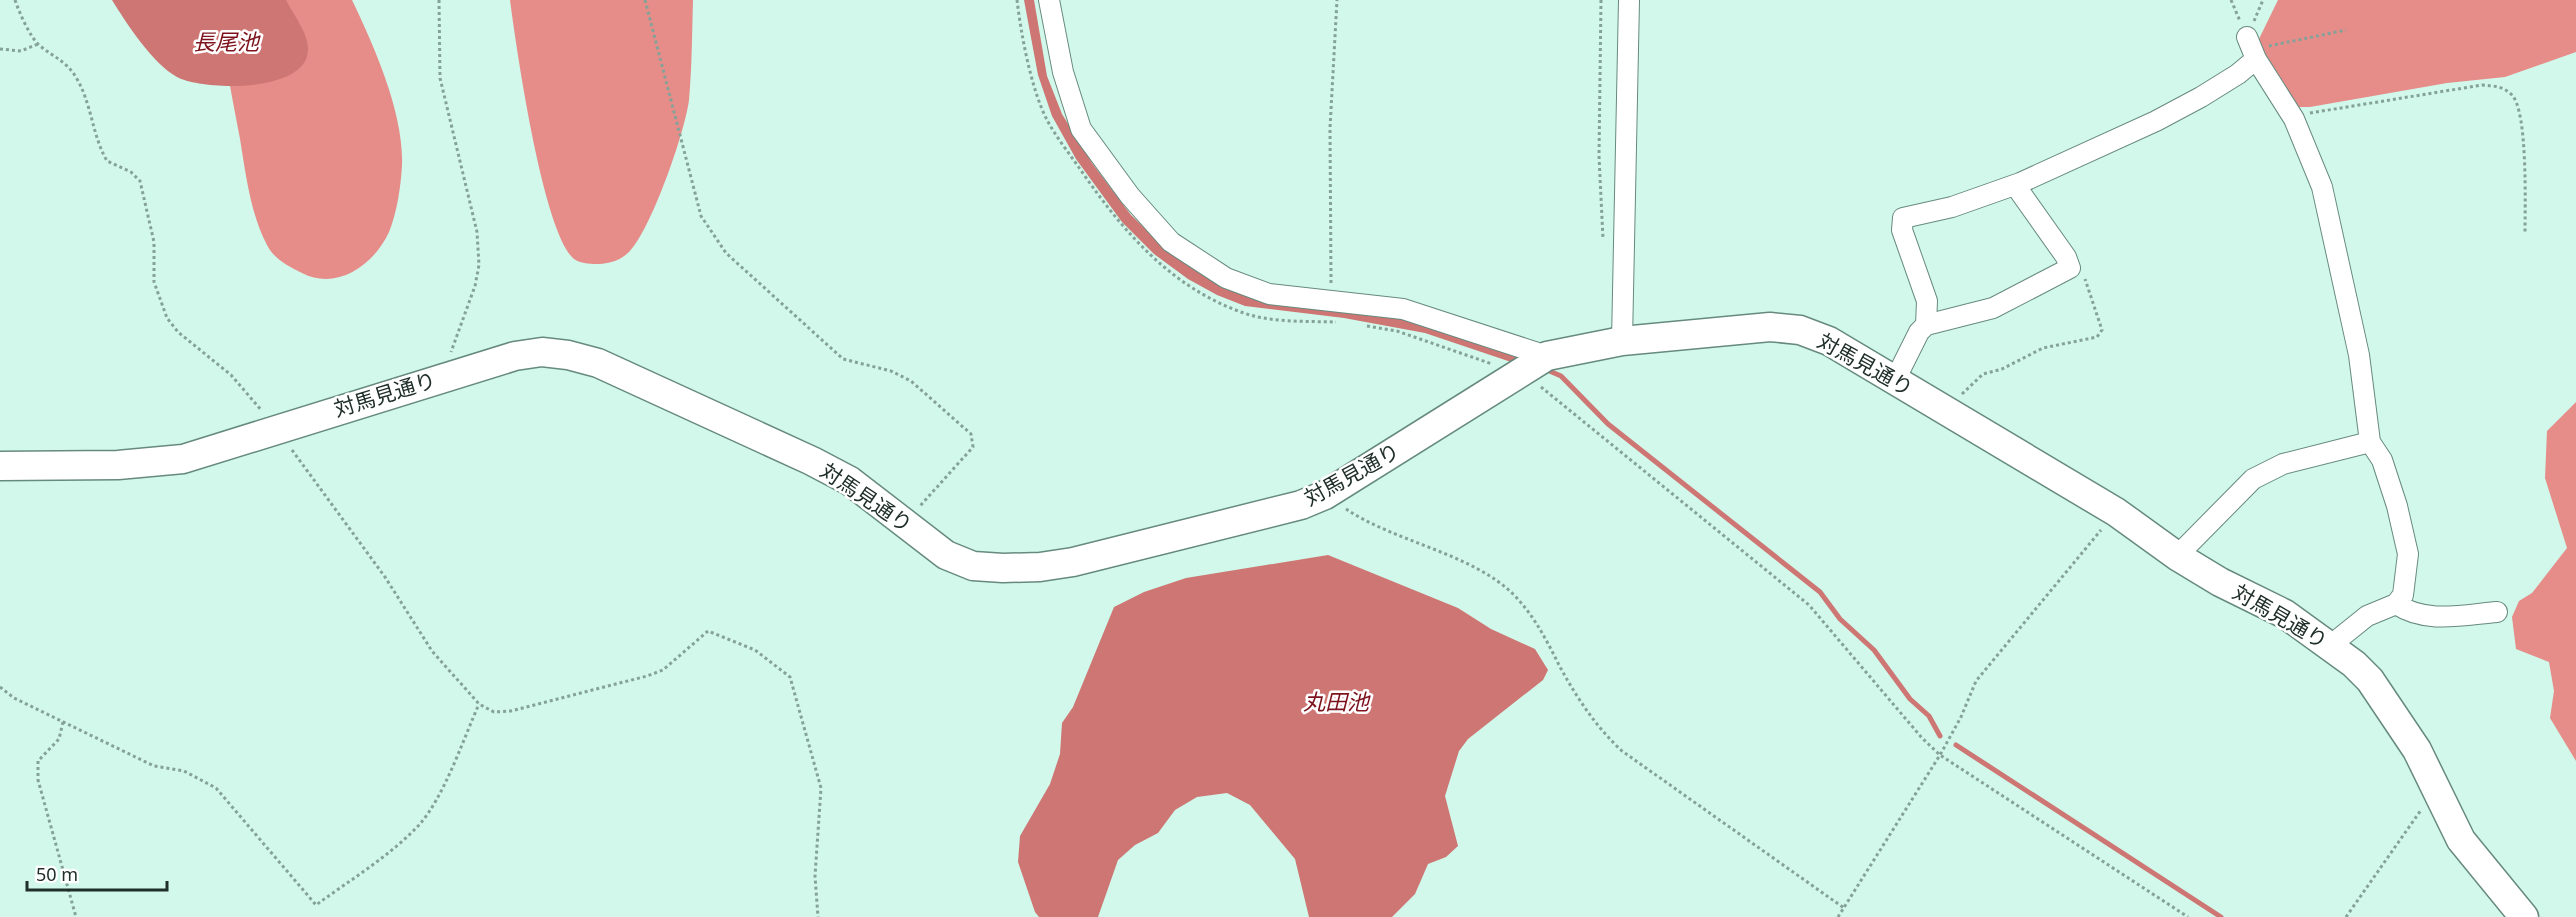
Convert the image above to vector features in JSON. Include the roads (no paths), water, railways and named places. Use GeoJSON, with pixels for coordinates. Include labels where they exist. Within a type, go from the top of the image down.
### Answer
{"type":"FeatureCollection","features":[{"type":"Feature","properties":{"kind":"street"},"geometry":{"type":"LineString","coordinates":[[1049,0],[1063,72],[1081,129],[1130,196],[1171,242],[1226,278],[1269,294],[1403,309],[1547,356]]}},
{"type":"Feature","properties":{"kind":"street"},"geometry":{"type":"LineString","coordinates":[[1622,340],[1629,0]]}},
{"type":"Feature","properties":{"kind":"street"},"geometry":{"type":"LineString","coordinates":[[1926,325],[1927,301],[1902,230],[1903,218],[1952,207],[2015,185],[2156,121],[2201,97],[2252,49],[2294,119],[2328,212],[2359,355],[2370,442],[2382,460],[2408,554],[2403,595],[2396,604],[2367,616],[2331,645]]}},
{"type":"Feature","properties":{"kind":"street"},"geometry":{"type":"LineString","coordinates":[[1895,380],[1919,332],[1926,325],[1993,308],[2070,268],[2015,185]]}},
{"type":"Feature","properties":{"kind":"street","name":"対馬見通り"},"geometry":{"type":"LineString","coordinates":[[0,466],[118,465],[183,459],[440,378],[515,356],[542,352],[568,355],[598,363],[813,461],[850,481],[946,555],[973,566],[1040,567],[1301,504],[1325,495],[1547,356],[1622,340],[1770,327],[1800,330],[1828,341],[1951,413],[2116,512],[2177,556],[2220,582],[2285,614],[2331,645],[2370,681],[2407,734],[2437,788],[2461,840],[2524,917]]}},
{"type":"Feature","properties":{"kind":"street"},"geometry":{"type":"LineString","coordinates":[[2177,556],[2253,479],[2283,464],[2370,442]]}},
{"type":"Feature","properties":{"kind":"street"},"geometry":{"type":"LineString","coordinates":[[2396,604],[2410,614],[2428,617],[2497,612]]}},
{"type":"Feature","properties":{"kind":"water","name":"長尾池"},"geometry":{"type":"Polygon","coordinates":[[[112,0],[286,0],[303,31],[308,50],[303,64],[291,74],[273,81],[230,86],[190,82],[177,77],[158,62],[112,0]]]}},
{"type":"Feature","properties":{"kind":"water"},"geometry":{"type":"Polygon","coordinates":[[[1024,0],[1034,0],[1047,76],[1062,114],[1092,163],[1131,215],[1162,245],[1197,270],[1379,312],[1528,355],[1517,364],[1425,333],[1344,318],[1245,306],[1217,295],[1188,279],[1154,254],[1122,222],[1076,159],[1052,116],[1038,75],[1024,0]]]}},
{"type":"Feature","properties":{"kind":"water","name":"丸田池"},"geometry":{"type":"Polygon","coordinates":[[[1328,555],[1458,608],[1491,629],[1535,649],[1548,670],[1543,680],[1468,739],[1459,751],[1445,796],[1458,846],[1446,857],[1428,864],[1415,894],[1392,917],[1309,917],[1295,859],[1250,805],[1227,793],[1197,797],[1175,810],[1158,833],[1135,845],[1118,860],[1098,917],[1039,917],[1035,912],[1018,862],[1020,836],[1050,784],[1060,754],[1062,723],[1073,707],[1114,607],[1144,592],[1186,578],[1328,555]]]}},
{"type":"Feature","properties":{"kind":"waterway"},"geometry":{"type":"LineString","coordinates":[[1545,369],[1561,376],[1608,424],[1820,592],[1840,619],[1874,650],[1910,699],[1929,716],[1940,736]]}},
{"type":"Feature","properties":{"kind":"waterway"},"geometry":{"type":"LineString","coordinates":[[1956,745],[2221,917]]}}]}
